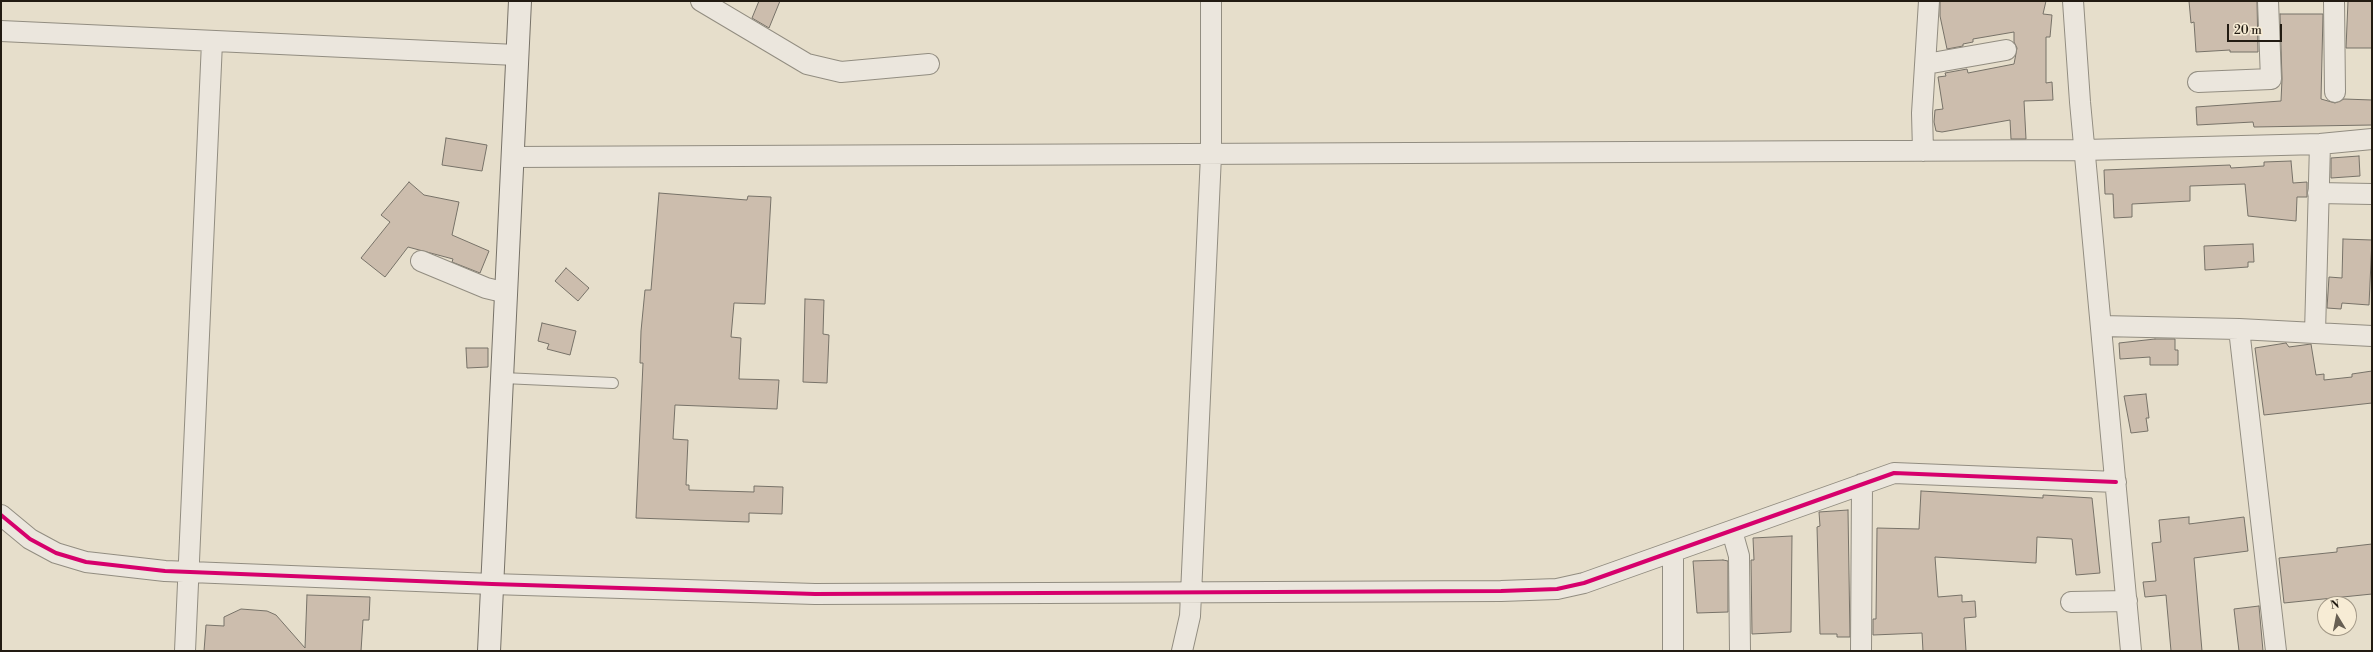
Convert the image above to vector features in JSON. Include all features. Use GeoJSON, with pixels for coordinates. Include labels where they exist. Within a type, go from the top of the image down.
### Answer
{"type":"FeatureCollection","features":[{"type":"Feature","properties":{"kind":"street"},"geometry":{"type":"LineString","coordinates":[[489,651],[507,293],[516,55],[520,1]]}},
{"type":"Feature","properties":{"kind":"street"},"geometry":{"type":"LineString","coordinates":[[701,1],[807,64],[841,72],[929,64]]}},
{"type":"Feature","properties":{"kind":"street"},"geometry":{"type":"LineString","coordinates":[[1182,651],[1190,616],[1211,155],[1211,1]]}},
{"type":"Feature","properties":{"kind":"street"},"geometry":{"type":"LineString","coordinates":[[1923,151],[1922,113],[1929,1]]}},
{"type":"Feature","properties":{"kind":"street"},"geometry":{"type":"LineString","coordinates":[[2073,1],[2084,150],[2132,651]]}},
{"type":"Feature","properties":{"kind":"street"},"geometry":{"type":"LineString","coordinates":[[2198,82],[2271,79],[2268,1]]}},
{"type":"Feature","properties":{"kind":"street"},"geometry":{"type":"LineString","coordinates":[[2334,1],[2335,92]]}},
{"type":"Feature","properties":{"kind":"street"},"geometry":{"type":"LineString","coordinates":[[1,31],[516,55]]}},
{"type":"Feature","properties":{"kind":"street"},"geometry":{"type":"LineString","coordinates":[[185,651],[212,42]]}},
{"type":"Feature","properties":{"kind":"street"},"geometry":{"type":"LineString","coordinates":[[1926,64],[2006,50]]}},
{"type":"Feature","properties":{"kind":"street"},"geometry":{"type":"LineString","coordinates":[[512,157],[2084,150],[2320,144],[2372,139]]}},
{"type":"Feature","properties":{"kind":"street"},"geometry":{"type":"LineString","coordinates":[[2315,333],[2320,144]]}},
{"type":"Feature","properties":{"kind":"street"},"geometry":{"type":"LineString","coordinates":[[2318,193],[2372,194]]}},
{"type":"Feature","properties":{"kind":"street"},"geometry":{"type":"LineString","coordinates":[[421,261],[486,288],[507,293]]}},
{"type":"Feature","properties":{"kind":"street"},"geometry":{"type":"LineString","coordinates":[[2101,326],[2239,329],[2372,336]]}},
{"type":"Feature","properties":{"kind":"street"},"geometry":{"type":"LineString","coordinates":[[2239,329],[2276,651]]}},
{"type":"Feature","properties":{"kind":"street"},"geometry":{"type":"LineString","coordinates":[[1,515],[30,540],[56,552],[86,562],[189,572],[492,584],[815,594],[1558,589],[1584,583],[1894,473],[2116,482]]}},
{"type":"Feature","properties":{"kind":"street"},"geometry":{"type":"LineString","coordinates":[[1861,651],[1862,484]]}},
{"type":"Feature","properties":{"kind":"street"},"geometry":{"type":"LineString","coordinates":[[1732,531],[1739,556],[1740,651]]}},
{"type":"Feature","properties":{"kind":"street"},"geometry":{"type":"LineString","coordinates":[[1673,552],[1673,651]]}},
{"type":"Feature","properties":{"kind":"street"},"geometry":{"type":"LineString","coordinates":[[2071,602],[2127,601]]}},
{"type":"Feature","properties":{"kind":"lane"},"geometry":{"type":"LineString","coordinates":[[503,378],[614,383]]}},
{"type":"Feature","properties":{"kind":"building"},"geometry":{"type":"Polygon","coordinates":[[[759,1],[780,1],[769,28],[752,18],[759,1]]]}},
{"type":"Feature","properties":{"kind":"building"},"geometry":{"type":"Polygon","coordinates":[[[1940,1],[2046,1],[2043,14],[2052,15],[2050,37],[2046,37],[2046,83],[2052,82],[2053,100],[2024,101],[2026,139],[2011,139],[2010,120],[1942,132],[1936,131],[1934,122],[1935,110],[1943,109],[1938,77],[1946,76],[1945,73],[1967,69],[1968,73],[2014,64],[2017,48],[2014,42],[2014,32],[1973,39],[1973,42],[1963,44],[1963,46],[1947,49],[1940,16],[1940,1]]]}},
{"type":"Feature","properties":{"kind":"building"},"geometry":{"type":"Polygon","coordinates":[[[2189,1],[2257,1],[2258,52],[2230,52],[2230,50],[2196,52],[2194,22],[2191,23],[2189,1]]]}},
{"type":"Feature","properties":{"kind":"building"},"geometry":{"type":"Polygon","coordinates":[[[2348,1],[2372,1],[2372,48],[2346,48],[2348,1]]]}},
{"type":"Feature","properties":{"kind":"building"},"geometry":{"type":"Polygon","coordinates":[[[2280,14],[2323,14],[2321,99],[2335,103],[2344,99],[2372,100],[2372,125],[2254,127],[2253,122],[2197,125],[2196,107],[2281,101],[2282,79],[2280,14]]]}},
{"type":"Feature","properties":{"kind":"building"},"geometry":{"type":"Polygon","coordinates":[[[446,138],[487,145],[482,171],[442,165],[446,138]]]}},
{"type":"Feature","properties":{"kind":"building"},"geometry":{"type":"Polygon","coordinates":[[[2359,156],[2360,176],[2331,178],[2331,158],[2359,156]]]}},
{"type":"Feature","properties":{"kind":"building"},"geometry":{"type":"Polygon","coordinates":[[[2291,161],[2293,183],[2307,182],[2307,197],[2297,197],[2296,221],[2248,216],[2245,184],[2190,186],[2190,201],[2132,204],[2132,217],[2114,218],[2113,194],[2105,194],[2104,170],[2230,165],[2231,168],[2264,166],[2264,162],[2291,161]]]}},
{"type":"Feature","properties":{"kind":"building"},"geometry":{"type":"Polygon","coordinates":[[[409,182],[424,195],[459,202],[452,235],[489,251],[480,273],[452,262],[453,259],[408,247],[385,277],[361,258],[390,222],[381,215],[409,182]]]}},
{"type":"Feature","properties":{"kind":"building"},"geometry":{"type":"Polygon","coordinates":[[[659,193],[747,200],[748,196],[771,197],[765,304],[734,303],[731,337],[741,338],[739,379],[779,380],[777,409],[675,405],[673,439],[688,440],[686,485],[689,485],[689,490],[754,492],[754,486],[783,487],[782,514],[749,513],[749,522],[636,518],[643,363],[640,363],[641,331],[645,290],[651,290],[659,193]]]}},
{"type":"Feature","properties":{"kind":"building"},"geometry":{"type":"Polygon","coordinates":[[[2343,239],[2372,240],[2369,305],[2342,303],[2341,309],[2327,308],[2329,277],[2342,278],[2343,239]]]}},
{"type":"Feature","properties":{"kind":"building"},"geometry":{"type":"Polygon","coordinates":[[[2253,244],[2254,262],[2248,262],[2248,267],[2205,270],[2204,246],[2253,244]]]}},
{"type":"Feature","properties":{"kind":"building"},"geometry":{"type":"Polygon","coordinates":[[[566,268],[589,288],[578,301],[555,281],[566,268]]]}},
{"type":"Feature","properties":{"kind":"building"},"geometry":{"type":"Polygon","coordinates":[[[805,299],[824,300],[823,334],[829,335],[827,383],[803,382],[805,299]]]}},
{"type":"Feature","properties":{"kind":"building"},"geometry":{"type":"Polygon","coordinates":[[[542,323],[576,331],[570,355],[547,349],[549,344],[538,341],[542,323]]]}},
{"type":"Feature","properties":{"kind":"building"},"geometry":{"type":"Polygon","coordinates":[[[2155,339],[2175,339],[2175,350],[2178,350],[2178,365],[2150,365],[2150,357],[2120,359],[2119,343],[2155,339]]]}},
{"type":"Feature","properties":{"kind":"building"},"geometry":{"type":"Polygon","coordinates":[[[2286,343],[2289,347],[2311,344],[2316,375],[2324,374],[2324,380],[2352,377],[2352,374],[2372,371],[2372,403],[2264,415],[2255,348],[2286,343]]]}},
{"type":"Feature","properties":{"kind":"building"},"geometry":{"type":"Polygon","coordinates":[[[466,348],[488,348],[488,367],[467,368],[466,348]]]}},
{"type":"Feature","properties":{"kind":"building"},"geometry":{"type":"Polygon","coordinates":[[[2146,394],[2149,418],[2146,418],[2148,431],[2131,433],[2124,396],[2146,394]]]}},
{"type":"Feature","properties":{"kind":"building"},"geometry":{"type":"Polygon","coordinates":[[[1921,491],[2043,498],[2043,495],[2092,498],[2100,573],[2076,575],[2072,539],[2037,537],[2036,563],[1935,557],[1938,597],[1962,595],[1962,602],[1975,601],[1976,617],[1964,618],[1966,651],[1923,651],[1922,633],[1873,635],[1873,619],[1876,619],[1877,528],[1919,529],[1921,491]]]}},
{"type":"Feature","properties":{"kind":"building"},"geometry":{"type":"Polygon","coordinates":[[[1848,510],[1850,637],[1837,637],[1837,634],[1820,634],[1817,527],[1820,526],[1819,512],[1848,510]]]}},
{"type":"Feature","properties":{"kind":"building"},"geometry":{"type":"Polygon","coordinates":[[[2189,517],[2189,524],[2244,517],[2248,551],[2194,558],[2202,651],[2171,651],[2166,595],[2145,597],[2143,582],[2156,581],[2152,543],[2161,542],[2159,520],[2189,517]]]}},
{"type":"Feature","properties":{"kind":"building"},"geometry":{"type":"Polygon","coordinates":[[[1792,536],[1791,632],[1752,634],[1751,560],[1754,560],[1753,538],[1792,536]]]}},
{"type":"Feature","properties":{"kind":"building"},"geometry":{"type":"Polygon","coordinates":[[[2372,544],[2372,594],[2352,596],[2317,596],[2317,600],[2284,603],[2279,558],[2337,552],[2337,548],[2372,544]]]}},
{"type":"Feature","properties":{"kind":"building"},"geometry":{"type":"Polygon","coordinates":[[[1693,561],[1728,561],[1728,612],[1697,613],[1693,561]]]}},
{"type":"Feature","properties":{"kind":"building"},"geometry":{"type":"Polygon","coordinates":[[[307,595],[370,597],[369,620],[363,620],[361,651],[204,651],[206,625],[224,626],[224,617],[241,609],[267,611],[276,615],[305,648],[307,595]]]}},
{"type":"Feature","properties":{"kind":"building"},"geometry":{"type":"Polygon","coordinates":[[[2259,606],[2263,651],[2239,651],[2234,609],[2259,606]]]}},
{"type":"Feature","properties":{"kind":"cycle path"},"geometry":{"type":"LineString","coordinates":[[1,515],[30,539],[56,553],[86,562],[165,571],[492,584],[815,594],[1501,591],[1557,589],[1584,583],[1894,473],[2116,482]]}}]}
